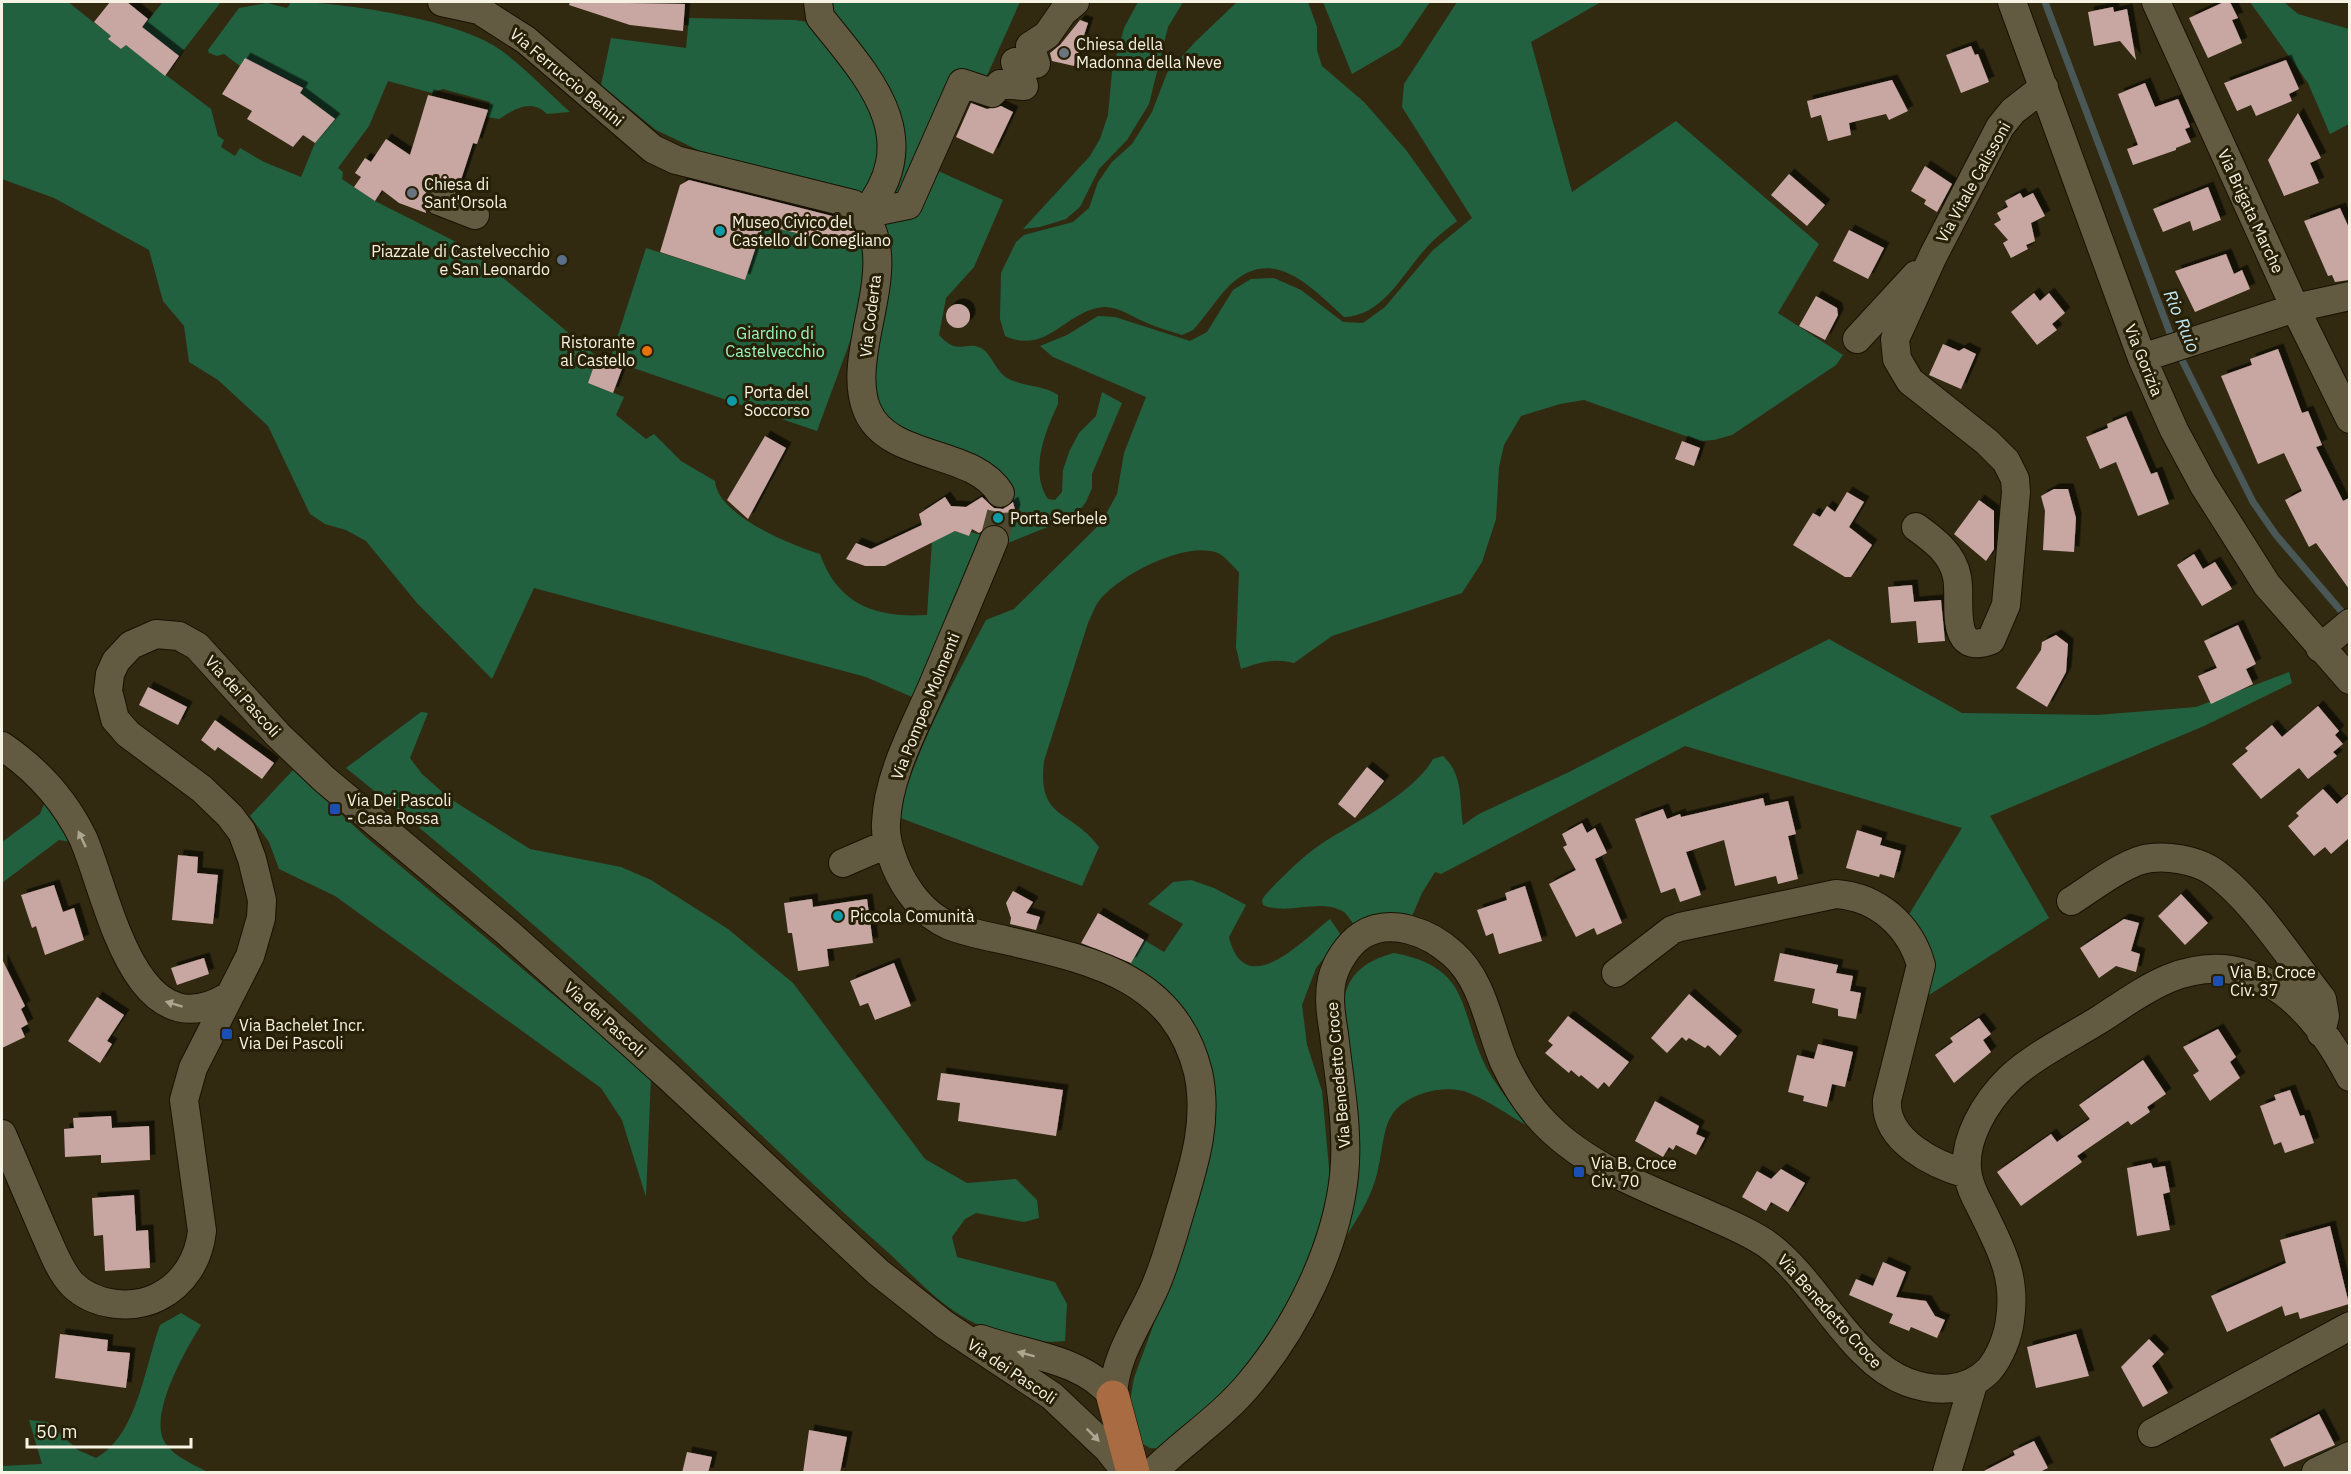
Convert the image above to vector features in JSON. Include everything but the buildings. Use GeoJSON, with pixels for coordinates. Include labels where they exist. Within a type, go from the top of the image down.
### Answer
{"type":"FeatureCollection","features":[{"type":"Feature","properties":{"kind":"main road"},"geometry":{"type":"LineString","coordinates":[[1113,1397],[1134,1473]]}},
{"type":"Feature","properties":{"kind":"street","name":"Via Ferruccio Benini"},"geometry":{"type":"LineString","coordinates":[[442,2],[478,10],[526,40],[653,149],[676,160],[853,204],[864,214]]}},
{"type":"Feature","properties":{"kind":"street"},"geometry":{"type":"LineString","coordinates":[[818,2],[820,17],[878,96],[886,111],[893,135],[893,152],[886,174],[876,199],[864,214]]}},
{"type":"Feature","properties":{"kind":"street"},"geometry":{"type":"LineString","coordinates":[[864,214],[908,205],[962,83],[992,93],[1000,84],[1024,86],[1015,62],[1036,64],[1030,46],[1047,35],[1064,12],[1075,2]]}},
{"type":"Feature","properties":{"kind":"street","name":"Via Gorizia"},"geometry":{"type":"LineString","coordinates":[[2012,2],[2152,354],[2174,430],[2231,530],[2267,585],[2334,636],[2349,680]]}},
{"type":"Feature","properties":{"kind":"street","name":"Via Brigata Marche"},"geometry":{"type":"LineString","coordinates":[[2156,2],[2295,308],[2349,419]]}},
{"type":"Feature","properties":{"kind":"street","name":"Via Vitale Calissoni"},"geometry":{"type":"LineString","coordinates":[[1916,527],[1948,555],[1957,577],[1959,625],[1962,634],[1972,642],[1982,644],[1991,640],[2006,605],[2016,492],[2014,479],[2006,461],[1987,442],[1910,381],[1897,359],[1895,339],[1933,256],[2000,127],[2013,111],[2044,87]]}},
{"type":"Feature","properties":{"kind":"street"},"geometry":{"type":"LineString","coordinates":[[439,201],[475,216]]}},
{"type":"Feature","properties":{"kind":"street","name":"Via Coderta"},"geometry":{"type":"LineString","coordinates":[[864,214],[873,228],[878,255],[861,390],[867,412],[878,428],[901,443],[974,472],[995,484],[1000,493]]}},
{"type":"Feature","properties":{"kind":"street","name":"Via Vitale Calissoni"},"geometry":{"type":"LineString","coordinates":[[1857,339],[1933,256]]}},
{"type":"Feature","properties":{"kind":"street"},"geometry":{"type":"LineString","coordinates":[[2152,354],[2295,308],[2349,296]]}},
{"type":"Feature","properties":{"kind":"street","name":"Via Pompeo Molmenti"},"geometry":{"type":"LineString","coordinates":[[994,540],[895,777],[886,824],[887,844],[909,892],[935,918],[949,925],[1074,957],[1122,975],[1142,987],[1160,1004],[1183,1034],[1197,1070],[1201,1089],[1203,1105],[1199,1145],[1164,1263],[1119,1362],[1113,1397]]}},
{"type":"Feature","properties":{"kind":"street","name":"Via dei Pascoli"},"geometry":{"type":"LineString","coordinates":[[2,1134],[56,1258],[71,1283],[92,1298],[119,1305],[144,1303],[169,1291],[191,1268],[202,1238],[184,1109],[187,1086],[193,1068],[250,956],[261,918],[259,879],[242,832],[230,816],[202,789],[128,734],[115,719],[110,706],[108,691],[110,674],[116,661],[131,645],[156,634],[179,636],[197,646],[278,735],[324,779],[507,932],[669,1077],[819,1220],[878,1272],[945,1325],[1052,1396],[1108,1449],[1126,1473]]}},
{"type":"Feature","properties":{"kind":"street"},"geometry":{"type":"LineString","coordinates":[[2,746],[37,776],[69,813],[83,839],[126,953],[145,985],[164,1001],[181,1007],[207,1006],[229,996]]}},
{"type":"Feature","properties":{"kind":"street"},"geometry":{"type":"LineString","coordinates":[[843,863],[887,844]]}},
{"type":"Feature","properties":{"kind":"street"},"geometry":{"type":"LineString","coordinates":[[2071,901],[2130,865],[2150,858],[2181,859],[2208,868],[2237,891],[2322,999],[2325,1016],[2321,1033]]}},
{"type":"Feature","properties":{"kind":"street"},"geometry":{"type":"LineString","coordinates":[[1616,972],[1672,930],[1680,927],[1836,894],[1852,895],[1874,904],[1889,914],[1906,931],[1915,945],[1921,965],[1887,1100],[1889,1116],[1905,1141],[1920,1155],[1943,1167],[1967,1174],[1970,1144],[1978,1123],[1998,1092],[2014,1075],[2165,978],[2232,970],[2252,976],[2284,992],[2297,1001],[2349,1077]]}},
{"type":"Feature","properties":{"kind":"street","name":"Via Benedetto Croce"},"geometry":{"type":"LineString","coordinates":[[1153,1473],[1248,1386],[1286,1333],[1321,1262],[1336,1220],[1345,1174],[1344,1120],[1330,1006],[1331,980],[1349,946],[1363,934],[1377,929],[1397,927],[1417,932],[1434,940],[1461,962],[1477,989],[1506,1065],[1534,1112],[1553,1132],[1607,1170],[1744,1230],[1767,1244],[1789,1263],[1879,1368],[1905,1381],[1934,1390],[1954,1389],[1974,1381],[1989,1370],[2008,1332],[2013,1286],[2006,1259],[1967,1174]]}},
{"type":"Feature","properties":{"kind":"street","name":"Via dei Pascoli"},"geometry":{"type":"LineString","coordinates":[[945,1325],[1090,1375],[1104,1385],[1113,1397]]}},
{"type":"Feature","properties":{"kind":"street"},"geometry":{"type":"LineString","coordinates":[[2152,1433],[2349,1326]]}},
{"type":"Feature","properties":{"kind":"street","name":"Via dei Pascoli"},"geometry":{"type":"LineString","coordinates":[[1060,1363],[1098,1355],[1130,1336]]}},
{"type":"Feature","properties":{"kind":"street","name":"Via Benedetto Croce"},"geometry":{"type":"LineString","coordinates":[[1947,1473],[1974,1381]]}},
{"type":"Feature","properties":{"kind":"street"},"geometry":{"type":"LineString","coordinates":[[1052,1396],[1079,1402],[1113,1397]]}},
{"type":"Feature","properties":{"kind":"street"},"geometry":{"type":"LineString","coordinates":[[2316,1473],[2349,1456]]}},
{"type":"Feature","properties":{"kind":"green space"},"geometry":{"type":"Polygon","coordinates":[[[2,2],[68,2],[111,36],[108,39],[121,49],[126,45],[211,109],[218,136],[224,140],[221,147],[235,156],[240,148],[264,162],[301,177],[315,143],[335,119],[300,93],[303,87],[245,58],[240,66],[224,54],[217,56],[209,53],[208,50],[239,8],[267,3],[287,8],[291,2],[370,9],[459,30],[484,40],[502,51],[570,112],[547,114],[541,109],[529,106],[517,109],[499,119],[487,117],[490,102],[443,89],[432,93],[388,81],[369,126],[338,168],[343,172],[342,179],[375,201],[468,248],[597,357],[588,383],[624,397],[616,415],[646,439],[654,434],[681,461],[715,481],[719,494],[741,517],[792,544],[820,554],[837,585],[848,597],[861,605],[891,614],[927,615],[932,541],[955,531],[969,536],[971,532],[985,536],[912,697],[866,677],[534,588],[492,679],[417,603],[366,541],[346,530],[325,524],[310,514],[268,426],[218,380],[189,362],[184,326],[163,301],[149,250],[54,198],[2,179],[2,2]]]}},
{"type":"Feature","properties":{"kind":"green space"},"geometry":{"type":"Polygon","coordinates":[[[163,2],[221,2],[179,56],[142,27],[163,2]]]}},
{"type":"Feature","properties":{"kind":"green space"},"geometry":{"type":"Polygon","coordinates":[[[830,2],[1020,2],[985,80],[963,79],[903,198],[885,201],[900,154],[837,24],[830,2]]]}},
{"type":"Feature","properties":{"kind":"green space"},"geometry":{"type":"Polygon","coordinates":[[[1138,2],[1183,2],[1168,27],[1149,104],[1127,140],[1099,169],[1080,207],[1066,219],[1040,227],[1023,229],[1090,156],[1100,139],[1108,115],[1112,72],[1124,28],[1138,2]]]}},
{"type":"Feature","properties":{"kind":"green space"},"geometry":{"type":"Polygon","coordinates":[[[1237,2],[1308,2],[1317,27],[1317,50],[1322,66],[1364,102],[1406,150],[1457,221],[1431,243],[1382,301],[1358,315],[1344,317],[1304,282],[1289,274],[1275,269],[1259,269],[1244,274],[1228,287],[1193,330],[1182,335],[1151,325],[1120,310],[1103,307],[1090,310],[1045,336],[1033,340],[1020,340],[1005,336],[1000,319],[1001,273],[1016,242],[1024,235],[1073,222],[1089,208],[1098,182],[1112,162],[1132,144],[1152,112],[1167,73],[1195,42],[1237,2]]]}},
{"type":"Feature","properties":{"kind":"green space"},"geometry":{"type":"Polygon","coordinates":[[[1323,2],[1430,2],[1400,46],[1352,74],[1323,2]]]}},
{"type":"Feature","properties":{"kind":"green space"},"geometry":{"type":"Polygon","coordinates":[[[1457,2],[1601,2],[1531,42],[1572,192],[1676,121],[1819,244],[1778,313],[1843,355],[1836,365],[1732,435],[1714,440],[1700,441],[1584,400],[1560,404],[1521,416],[1504,445],[1499,467],[1496,519],[1482,562],[1462,593],[1332,636],[1294,663],[1267,662],[1241,669],[1236,647],[1239,572],[1218,553],[1204,550],[1171,556],[1153,563],[1120,582],[1098,602],[1088,623],[1044,761],[1043,780],[1051,804],[1099,847],[1082,886],[898,817],[925,741],[986,620],[1014,609],[1101,523],[1117,494],[1124,453],[1146,397],[1053,357],[1040,346],[1067,335],[1098,316],[1115,317],[1190,341],[1207,332],[1233,290],[1251,279],[1274,278],[1301,290],[1343,322],[1363,323],[1385,307],[1433,250],[1472,218],[1402,107],[1404,84],[1457,2]]]}},
{"type":"Feature","properties":{"kind":"green space"},"geometry":{"type":"Polygon","coordinates":[[[2250,2],[2284,2],[2298,14],[2349,29],[2349,124],[2330,134],[2308,83],[2250,2]]]}},
{"type":"Feature","properties":{"kind":"green space"},"geometry":{"type":"Polygon","coordinates":[[[689,18],[795,20],[813,23],[871,102],[883,151],[869,197],[717,159],[656,130],[601,85],[611,38],[686,48],[689,18]]]}},
{"type":"Feature","properties":{"kind":"green space"},"geometry":{"type":"Polygon","coordinates":[[[936,170],[1003,200],[974,267],[946,298],[939,335],[946,342],[957,347],[981,348],[1009,379],[1047,389],[1058,395],[1058,404],[1044,439],[1039,464],[1042,488],[1048,499],[1055,500],[1062,492],[1063,470],[1069,452],[1079,433],[1096,416],[1102,392],[1122,403],[1092,474],[1092,488],[1086,502],[1075,516],[1003,545],[1015,510],[1012,491],[884,421],[869,392],[877,222],[936,170]]]}},
{"type":"Feature","properties":{"kind":"green space","name":"Giardino di Castelvecchio"},"geometry":{"type":"Polygon","coordinates":[[[763,225],[866,250],[855,328],[817,431],[610,360],[646,248],[745,280],[763,225]]]}},
{"type":"Feature","properties":{"kind":"green space"},"geometry":{"type":"Polygon","coordinates":[[[1829,639],[1962,713],[2097,715],[2196,707],[2289,672],[2292,683],[2204,726],[1990,816],[2049,918],[1929,995],[1932,972],[1908,916],[1962,828],[1685,746],[1441,874],[1435,872],[1422,893],[1409,923],[1361,936],[1346,914],[1335,908],[1314,906],[1283,909],[1263,905],[1262,900],[1266,894],[1301,860],[1324,842],[1368,816],[1399,794],[1413,783],[1433,759],[1443,756],[1454,771],[1458,780],[1463,825],[1479,814],[1567,773],[1829,639]]]}},
{"type":"Feature","properties":{"kind":"green space"},"geometry":{"type":"Polygon","coordinates":[[[421,712],[428,713],[410,758],[422,774],[449,798],[530,849],[621,867],[651,880],[728,929],[793,983],[925,1159],[967,1183],[1016,1179],[1037,1200],[1039,1218],[1024,1222],[976,1213],[965,1219],[952,1237],[957,1257],[1055,1282],[1067,1304],[1065,1341],[1036,1341],[993,1331],[946,1305],[581,967],[441,846],[346,768],[421,712]]]}},
{"type":"Feature","properties":{"kind":"green space"},"geometry":{"type":"Polygon","coordinates":[[[293,770],[367,838],[651,1077],[646,1197],[622,1120],[601,1088],[335,896],[279,869],[269,842],[250,816],[293,770]]]}},
{"type":"Feature","properties":{"kind":"green space"},"geometry":{"type":"Polygon","coordinates":[[[46,799],[71,842],[59,840],[2,883],[2,842],[40,814],[46,799]]]}},
{"type":"Feature","properties":{"kind":"green space"},"geometry":{"type":"Polygon","coordinates":[[[1191,880],[1214,888],[1246,905],[1229,937],[1237,956],[1248,965],[1261,966],[1275,961],[1330,919],[1345,941],[1328,953],[1316,968],[1302,1005],[1307,1045],[1322,1091],[1329,1168],[1329,1188],[1311,1262],[1247,1376],[1164,1449],[1150,1448],[1139,1442],[1130,1401],[1134,1378],[1175,1266],[1214,1112],[1128,968],[1144,940],[1164,952],[1183,924],[1148,904],[1173,882],[1191,880]]]}},
{"type":"Feature","properties":{"kind":"green space"},"geometry":{"type":"Polygon","coordinates":[[[1394,953],[1419,960],[1438,969],[1450,981],[1459,995],[1486,1067],[1526,1125],[1464,1091],[1435,1090],[1409,1099],[1399,1106],[1387,1124],[1374,1183],[1363,1208],[1344,1240],[1342,1008],[1352,978],[1373,961],[1394,953]]]}},
{"type":"Feature","properties":{"kind":"green space"},"geometry":{"type":"Polygon","coordinates":[[[181,1313],[201,1325],[170,1384],[164,1401],[161,1432],[166,1444],[174,1453],[208,1472],[2,1472],[2,1466],[42,1464],[29,1420],[47,1422],[78,1450],[96,1458],[110,1448],[121,1434],[138,1399],[160,1325],[181,1313]]]}},
{"type":"Feature","properties":{"kind":"waterway","name":"Rio Ruio"},"geometry":{"type":"LineString","coordinates":[[2045,2],[2173,341]]}},
{"type":"Feature","properties":{"kind":"waterway","name":"Rio Ruio"},"geometry":{"type":"LineString","coordinates":[[2179,354],[2253,502],[2276,535],[2348,619]]}},
{"type":"Feature","properties":{"kind":"tunnel"},"geometry":{"type":"LineString","coordinates":[[994,540],[1001,513],[1000,493]]}},
{"type":"Feature","properties":{"kind":"place","name":"Chiesa della Madonna della Neve"},"geometry":{"type":"Point","coordinates":[1064,53]}},
{"type":"Feature","properties":{"kind":"place","name":"Chiesa di Sant'Orsola"},"geometry":{"type":"Point","coordinates":[412,193]}},
{"type":"Feature","properties":{"kind":"place","name":"Museo Civico del Castello di Conegliano"},"geometry":{"type":"Point","coordinates":[720,231]}},
{"type":"Feature","properties":{"kind":"place","name":"Piazzale di Castelvecchio e San Leonardo"},"geometry":{"type":"Point","coordinates":[562,260]}},
{"type":"Feature","properties":{"kind":"place","name":"Ristorante al Castello"},"geometry":{"type":"Point","coordinates":[647,351]}},
{"type":"Feature","properties":{"kind":"place","name":"Porta del Soccorso"},"geometry":{"type":"Point","coordinates":[732,401]}},
{"type":"Feature","properties":{"kind":"place","name":"Porta Serbele"},"geometry":{"type":"Point","coordinates":[998,518]}},
{"type":"Feature","properties":{"kind":"place","name":"Via Dei Pascoli - Casa Rossa"},"geometry":{"type":"Point","coordinates":[335,809]}},
{"type":"Feature","properties":{"kind":"place","name":"Piccola Comunità"},"geometry":{"type":"Point","coordinates":[838,916]}},
{"type":"Feature","properties":{"kind":"place","name":"Via B. Croce Civ. 37"},"geometry":{"type":"Point","coordinates":[2218,981]}},
{"type":"Feature","properties":{"kind":"place","name":"Via Bachelet Incr. Via Dei Pascoli"},"geometry":{"type":"Point","coordinates":[227,1034]}},
{"type":"Feature","properties":{"kind":"place","name":"Via B. Croce Civ. 70"},"geometry":{"type":"Point","coordinates":[1579,1172]}}]}
